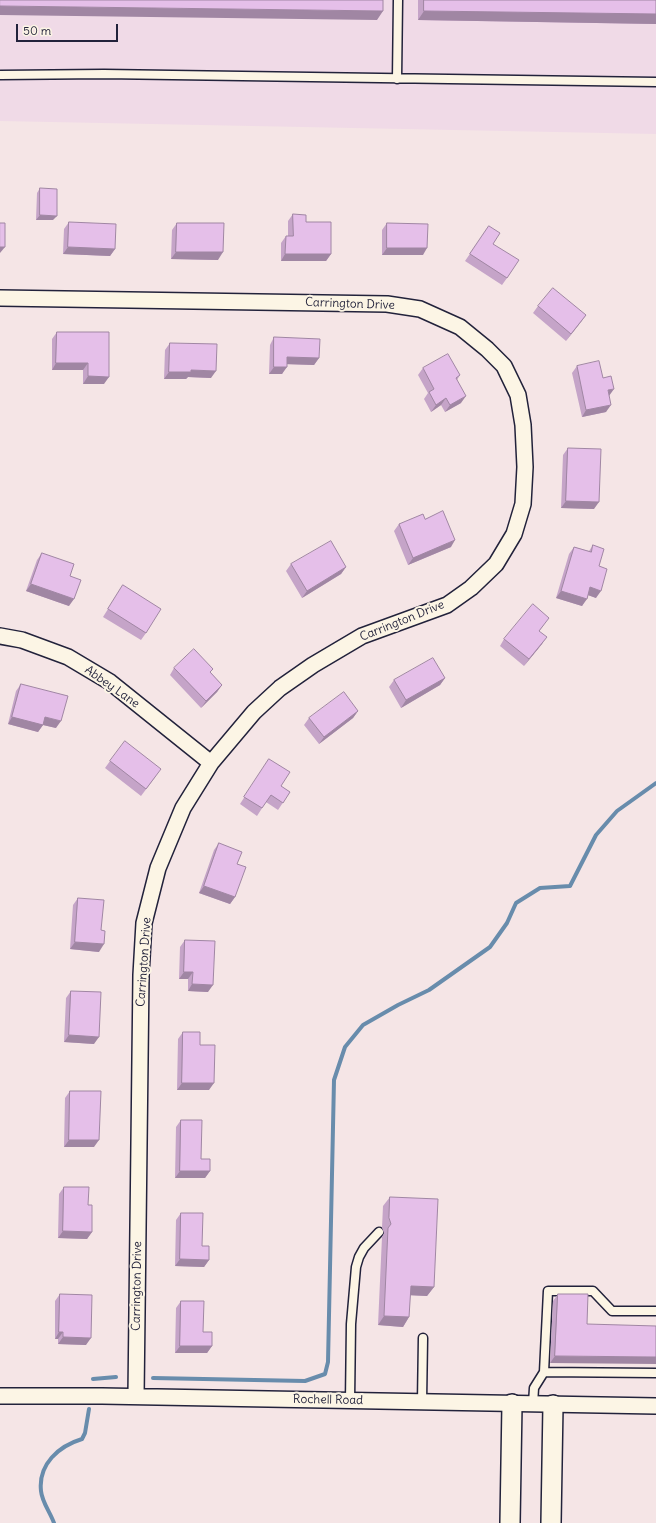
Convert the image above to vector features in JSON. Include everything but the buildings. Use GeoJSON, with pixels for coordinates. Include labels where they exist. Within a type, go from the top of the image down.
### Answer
{"type":"FeatureCollection","features":[{"type":"Feature","properties":{"kind":"street","name":"Carrington Drive"},"geometry":{"type":"LineString","coordinates":[[0,298],[386,304],[420,309],[460,327],[487,348],[504,366],[518,395],[523,425],[525,467],[523,504],[514,534],[496,564],[471,588],[447,604],[362,636],[313,665],[280,688],[254,712],[212,762],[183,808],[158,868],[144,923],[141,975],[136,1396]]}},
{"type":"Feature","properties":{"kind":"street","name":"Abbey Lane"},"geometry":{"type":"LineString","coordinates":[[0,636],[22,640],[68,657],[110,682],[212,762]]}},
{"type":"Feature","properties":{"kind":"street","name":"Rochell Road"},"geometry":{"type":"LineString","coordinates":[[0,1396],[136,1396],[656,1406]]}},
{"type":"Feature","properties":{"kind":"street"},"geometry":{"type":"LineString","coordinates":[[510,1523],[512,1404]]}},
{"type":"Feature","properties":{"kind":"street"},"geometry":{"type":"LineString","coordinates":[[551,1523],[553,1404]]}},
{"type":"Feature","properties":{"kind":"lane"},"geometry":{"type":"LineString","coordinates":[[397,78],[398,0]]}},
{"type":"Feature","properties":{"kind":"lane"},"geometry":{"type":"LineString","coordinates":[[0,75],[104,74],[656,82]]}},
{"type":"Feature","properties":{"kind":"lane"},"geometry":{"type":"LineString","coordinates":[[350,1401],[351,1324],[356,1267],[364,1248],[378,1232]]}},
{"type":"Feature","properties":{"kind":"lane"},"geometry":{"type":"LineString","coordinates":[[533,1404],[534,1388],[544,1372],[548,1291],[594,1291],[612,1311],[656,1311]]}},
{"type":"Feature","properties":{"kind":"lane"},"geometry":{"type":"LineString","coordinates":[[422,1402],[423,1338]]}},
{"type":"Feature","properties":{"kind":"lane"},"geometry":{"type":"LineString","coordinates":[[544,1372],[656,1373]]}},
{"type":"Feature","properties":{"kind":"shaded area"},"geometry":{"type":"Polygon","coordinates":[[[0,0],[656,0],[656,134],[0,121],[0,0]]]}},
{"type":"Feature","properties":{"kind":"waterway"},"geometry":{"type":"LineString","coordinates":[[153,1378],[305,1381],[325,1374],[328,1362],[334,1080],[345,1047],[363,1025],[398,1005],[429,990],[490,947],[507,923],[516,903],[540,888],[570,886],[596,835],[617,811],[656,783]]}},
{"type":"Feature","properties":{"kind":"waterway"},"geometry":{"type":"LineString","coordinates":[[93,1379],[116,1377]]}},
{"type":"Feature","properties":{"kind":"waterway"},"geometry":{"type":"LineString","coordinates":[[54,1523],[44,1503],[41,1491],[43,1472],[58,1451],[65,1446],[82,1439],[85,1433],[89,1409]]}}]}
